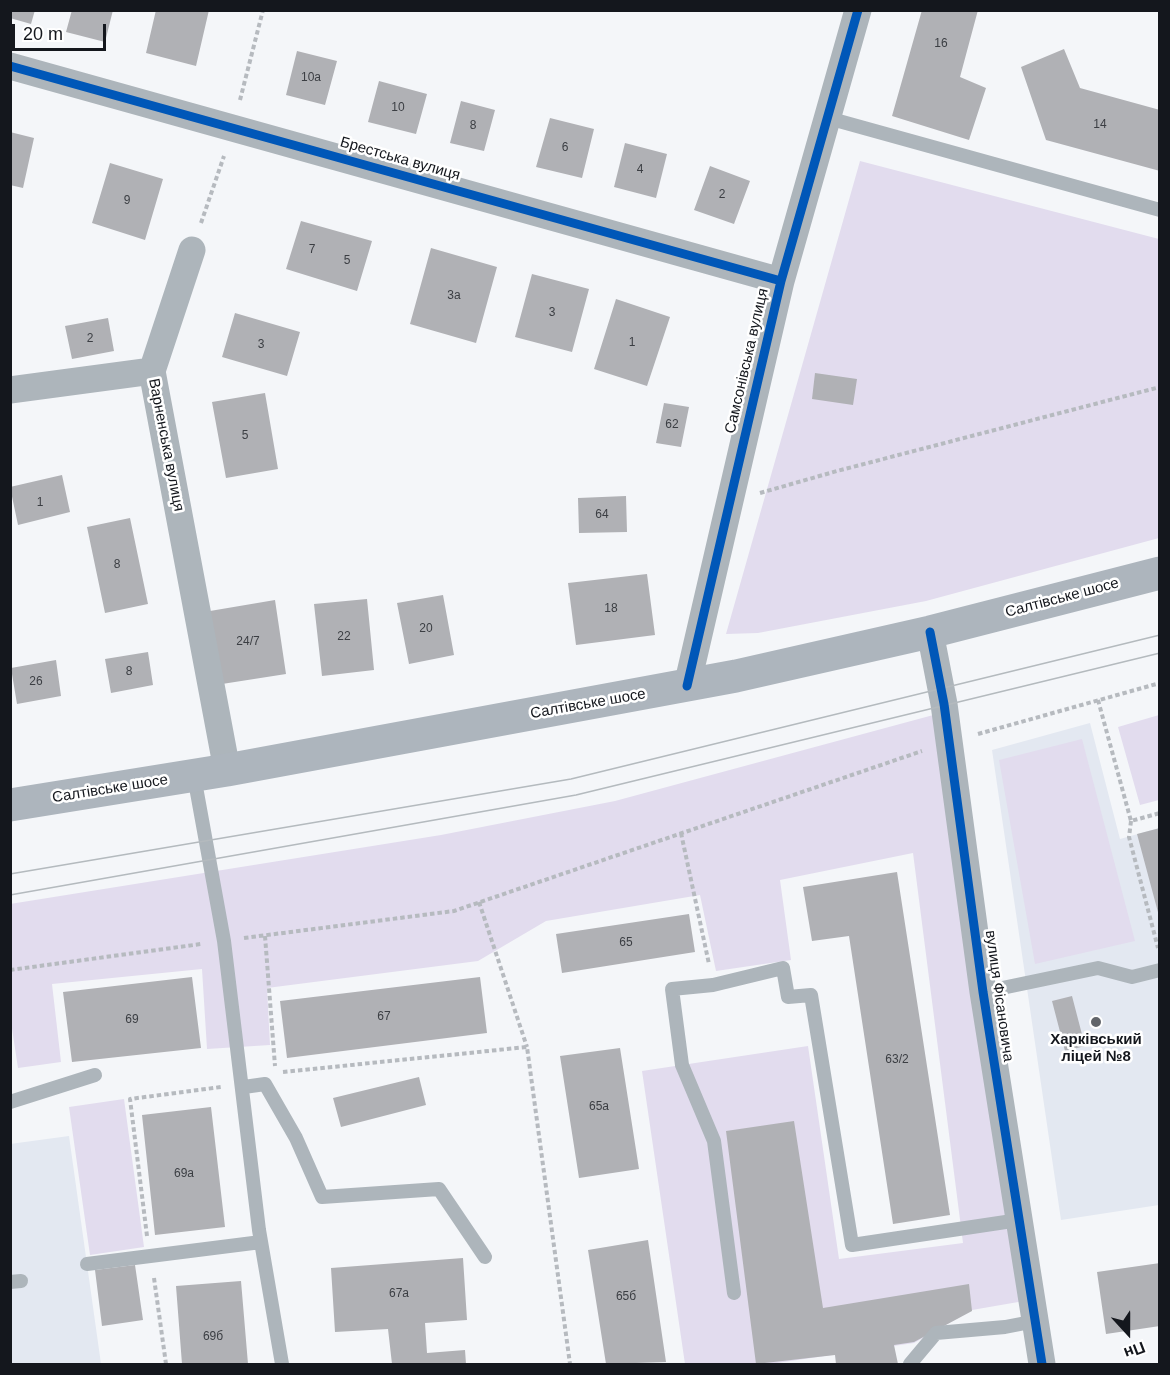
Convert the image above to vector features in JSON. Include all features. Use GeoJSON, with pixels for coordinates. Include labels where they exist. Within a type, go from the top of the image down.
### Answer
{"type":"FeatureCollection","features":[{"type":"Feature","properties":{"kind":"main road","name":"Салтівське шосе"},"geometry":{"type":"LineString","coordinates":[[10,805],[194,776],[687,686],[930,632],[1160,573]]}},
{"type":"Feature","properties":{"kind":"street","name":"Самсонівська вулиця"},"geometry":{"type":"LineString","coordinates":[[687,686],[781,281],[858,10]]}},
{"type":"Feature","properties":{"kind":"street","name":"Брестська вулиця"},"geometry":{"type":"LineString","coordinates":[[10,66],[781,281]]}},
{"type":"Feature","properties":{"kind":"street","name":"Варненська вулиця"},"geometry":{"type":"LineString","coordinates":[[192,250],[152,371],[227,770]]}},
{"type":"Feature","properties":{"kind":"street"},"geometry":{"type":"LineString","coordinates":[[10,390],[152,371]]}},
{"type":"Feature","properties":{"kind":"street","name":"вулиця Фісановича"},"geometry":{"type":"LineString","coordinates":[[930,632],[950,742],[983,992],[1042,1365]]}},
{"type":"Feature","properties":{"kind":"lane"},"geometry":{"type":"LineString","coordinates":[[828,118],[1160,210]]}},
{"type":"Feature","properties":{"kind":"lane"},"geometry":{"type":"LineString","coordinates":[[194,776],[224,941],[244,1087],[261,1242],[282,1365]]}},
{"type":"Feature","properties":{"kind":"lane"},"geometry":{"type":"LineString","coordinates":[[735,1293],[714,1141],[682,1065],[672,989],[713,985],[783,968],[788,997],[810,994],[852,1245],[1019,1220]]}},
{"type":"Feature","properties":{"kind":"lane"},"geometry":{"type":"LineString","coordinates":[[983,992],[1098,968],[1132,977],[1160,970]]}},
{"type":"Feature","properties":{"kind":"lane"},"geometry":{"type":"LineString","coordinates":[[10,1102],[95,1075]]}},
{"type":"Feature","properties":{"kind":"lane"},"geometry":{"type":"LineString","coordinates":[[244,1087],[265,1084],[296,1138],[322,1197],[439,1189],[485,1257]]}},
{"type":"Feature","properties":{"kind":"lane"},"geometry":{"type":"LineString","coordinates":[[87,1264],[261,1242]]}},
{"type":"Feature","properties":{"kind":"lane"},"geometry":{"type":"LineString","coordinates":[[910,1365],[936,1333],[1005,1327],[1036,1321]]}},
{"type":"Feature","properties":{"kind":"path"},"geometry":{"type":"LineString","coordinates":[[192,250],[233,128],[263,10]]}},
{"type":"Feature","properties":{"kind":"path"},"geometry":{"type":"LineString","coordinates":[[729,502],[837,471],[1160,387]]}},
{"type":"Feature","properties":{"kind":"path"},"geometry":{"type":"LineString","coordinates":[[10,970],[454,911],[950,742],[1160,683]]}},
{"type":"Feature","properties":{"kind":"path"},"geometry":{"type":"LineString","coordinates":[[1098,700],[1131,820],[1129,837],[1160,953]]}},
{"type":"Feature","properties":{"kind":"path"},"geometry":{"type":"LineString","coordinates":[[1131,820],[1160,813]]}},
{"type":"Feature","properties":{"kind":"path"},"geometry":{"type":"LineString","coordinates":[[681,833],[713,985]]}},
{"type":"Feature","properties":{"kind":"path"},"geometry":{"type":"LineString","coordinates":[[479,902],[527,1047],[570,1365]]}},
{"type":"Feature","properties":{"kind":"path"},"geometry":{"type":"LineString","coordinates":[[265,936],[276,1072],[527,1047]]}},
{"type":"Feature","properties":{"kind":"path"},"geometry":{"type":"LineString","coordinates":[[148,1241],[130,1099],[224,1087]]}},
{"type":"Feature","properties":{"kind":"path"},"geometry":{"type":"LineString","coordinates":[[165,1274],[153,1275],[166,1365]]}},
{"type":"Feature","properties":{"kind":"shaded area"},"geometry":{"type":"Polygon","coordinates":[[[860,161],[1159,239],[1159,538],[926,601],[758,633],[726,634],[860,161]]]}},
{"type":"Feature","properties":{"kind":"shaded area"},"geometry":{"type":"Polygon","coordinates":[[[937,714],[1024,1301],[972,1310],[914,1343],[770,1364],[685,1364],[642,1071],[808,1046],[839,1259],[963,1243],[913,853],[780,880],[791,960],[716,971],[700,895],[546,921],[478,961],[267,988],[270,1045],[207,1049],[202,969],[52,984],[61,1062],[18,1068],[11,1022],[10,904],[441,835],[615,801],[937,714]]]}},
{"type":"Feature","properties":{"kind":"shaded area"},"geometry":{"type":"Polygon","coordinates":[[[1159,715],[1159,800],[1140,805],[1118,727],[1159,715]]]}},
{"type":"Feature","properties":{"kind":"shaded area","name":"Харківський ліцей №8"},"geometry":{"type":"Polygon","coordinates":[[[1090,723],[1120,839],[1159,828],[1159,1205],[1061,1220],[992,750],[1090,723]]]}},
{"type":"Feature","properties":{"kind":"shaded area"},"geometry":{"type":"Polygon","coordinates":[[[1082,739],[1135,941],[1035,964],[999,760],[1082,739]]]}},
{"type":"Feature","properties":{"kind":"shaded area"},"geometry":{"type":"Polygon","coordinates":[[[124,1099],[144,1247],[90,1255],[69,1107],[124,1099]]]}},
{"type":"Feature","properties":{"kind":"shaded area"},"geometry":{"type":"Polygon","coordinates":[[[69,1136],[101,1364],[11,1364],[10,1144],[69,1136]]]}},
{"type":"Feature","properties":{"kind":"building"},"geometry":{"type":"Polygon","coordinates":[[[10,10],[35,10],[31,24],[10,18],[10,10]]]}},
{"type":"Feature","properties":{"kind":"building"},"geometry":{"type":"Polygon","coordinates":[[[72,10],[113,10],[105,42],[66,32],[72,10]]]}},
{"type":"Feature","properties":{"kind":"building"},"geometry":{"type":"Polygon","coordinates":[[[156,10],[209,10],[196,66],[146,53],[156,10]]]}},
{"type":"Feature","properties":{"kind":"building"},"geometry":{"type":"Polygon","coordinates":[[[922,10],[978,10],[960,77],[986,88],[969,140],[892,116],[922,10]]]}},
{"type":"Feature","properties":{"kind":"building"},"geometry":{"type":"Polygon","coordinates":[[[1064,49],[1080,88],[1160,110],[1160,171],[1046,140],[1021,67],[1064,49]]]}},
{"type":"Feature","properties":{"kind":"building"},"geometry":{"type":"Polygon","coordinates":[[[297,51],[337,61],[325,105],[286,95],[297,51]]]}},
{"type":"Feature","properties":{"kind":"building"},"geometry":{"type":"Polygon","coordinates":[[[379,81],[427,94],[416,134],[368,122],[379,81]]]}},
{"type":"Feature","properties":{"kind":"building"},"geometry":{"type":"Polygon","coordinates":[[[461,101],[495,110],[484,151],[450,143],[461,101]]]}},
{"type":"Feature","properties":{"kind":"building"},"geometry":{"type":"Polygon","coordinates":[[[550,118],[594,129],[582,178],[536,167],[550,118]]]}},
{"type":"Feature","properties":{"kind":"building"},"geometry":{"type":"Polygon","coordinates":[[[10,132],[34,138],[23,188],[10,185],[10,132]]]}},
{"type":"Feature","properties":{"kind":"building"},"geometry":{"type":"Polygon","coordinates":[[[625,143],[667,154],[656,198],[614,187],[625,143]]]}},
{"type":"Feature","properties":{"kind":"building"},"geometry":{"type":"Polygon","coordinates":[[[110,163],[163,179],[145,240],[92,223],[110,163]]]}},
{"type":"Feature","properties":{"kind":"building"},"geometry":{"type":"Polygon","coordinates":[[[710,166],[750,181],[734,224],[694,210],[710,166]]]}},
{"type":"Feature","properties":{"kind":"building"},"geometry":{"type":"Polygon","coordinates":[[[301,221],[372,241],[357,291],[286,269],[301,221]]]}},
{"type":"Feature","properties":{"kind":"building"},"geometry":{"type":"Polygon","coordinates":[[[431,248],[497,267],[476,343],[410,324],[431,248]]]}},
{"type":"Feature","properties":{"kind":"building"},"geometry":{"type":"Polygon","coordinates":[[[532,274],[589,289],[572,352],[515,337],[532,274]]]}},
{"type":"Feature","properties":{"kind":"building"},"geometry":{"type":"Polygon","coordinates":[[[616,299],[670,317],[647,386],[594,369],[616,299]]]}},
{"type":"Feature","properties":{"kind":"building"},"geometry":{"type":"Polygon","coordinates":[[[235,313],[300,332],[287,376],[222,357],[235,313]]]}},
{"type":"Feature","properties":{"kind":"building"},"geometry":{"type":"Polygon","coordinates":[[[108,318],[114,351],[72,359],[65,326],[108,318]]]}},
{"type":"Feature","properties":{"kind":"building"},"geometry":{"type":"Polygon","coordinates":[[[815,373],[857,379],[853,405],[812,399],[815,373]]]}},
{"type":"Feature","properties":{"kind":"building"},"geometry":{"type":"Polygon","coordinates":[[[265,393],[278,469],[226,478],[212,402],[265,393]]]}},
{"type":"Feature","properties":{"kind":"building"},"geometry":{"type":"Polygon","coordinates":[[[664,403],[689,407],[681,447],[656,443],[664,403]]]}},
{"type":"Feature","properties":{"kind":"building"},"geometry":{"type":"Polygon","coordinates":[[[62,475],[70,512],[18,525],[10,487],[62,475]]]}},
{"type":"Feature","properties":{"kind":"building"},"geometry":{"type":"Polygon","coordinates":[[[626,496],[627,532],[579,533],[578,498],[626,496]]]}},
{"type":"Feature","properties":{"kind":"building"},"geometry":{"type":"Polygon","coordinates":[[[130,518],[148,604],[105,613],[87,527],[130,518]]]}},
{"type":"Feature","properties":{"kind":"building"},"geometry":{"type":"Polygon","coordinates":[[[647,574],[655,635],[576,645],[568,583],[647,574]]]}},
{"type":"Feature","properties":{"kind":"building"},"geometry":{"type":"Polygon","coordinates":[[[443,595],[454,655],[409,664],[397,603],[443,595]]]}},
{"type":"Feature","properties":{"kind":"building"},"geometry":{"type":"Polygon","coordinates":[[[367,599],[374,670],[322,676],[314,604],[367,599]]]}},
{"type":"Feature","properties":{"kind":"building"},"geometry":{"type":"Polygon","coordinates":[[[275,600],[286,674],[222,684],[210,611],[275,600]]]}},
{"type":"Feature","properties":{"kind":"building"},"geometry":{"type":"Polygon","coordinates":[[[148,652],[153,685],[111,693],[105,659],[148,652]]]}},
{"type":"Feature","properties":{"kind":"building"},"geometry":{"type":"Polygon","coordinates":[[[56,660],[61,696],[17,704],[11,668],[56,660]]]}},
{"type":"Feature","properties":{"kind":"building"},"geometry":{"type":"Polygon","coordinates":[[[1160,828],[1160,916],[1159,916],[1137,834],[1160,828]]]}},
{"type":"Feature","properties":{"kind":"building"},"geometry":{"type":"Polygon","coordinates":[[[897,872],[950,1215],[893,1224],[849,936],[812,941],[803,887],[897,872]]]}},
{"type":"Feature","properties":{"kind":"building"},"geometry":{"type":"Polygon","coordinates":[[[689,914],[695,952],[562,973],[556,934],[689,914]]]}},
{"type":"Feature","properties":{"kind":"building"},"geometry":{"type":"Polygon","coordinates":[[[192,977],[201,1048],[72,1062],[63,992],[192,977]]]}},
{"type":"Feature","properties":{"kind":"building"},"geometry":{"type":"Polygon","coordinates":[[[480,977],[487,1033],[287,1058],[280,1001],[480,977]]]}},
{"type":"Feature","properties":{"kind":"building"},"geometry":{"type":"Polygon","coordinates":[[[1072,996],[1085,1046],[1065,1051],[1052,1001],[1072,996]]]}},
{"type":"Feature","properties":{"kind":"building"},"geometry":{"type":"Polygon","coordinates":[[[620,1048],[639,1169],[579,1178],[560,1056],[620,1048]]]}},
{"type":"Feature","properties":{"kind":"building"},"geometry":{"type":"Polygon","coordinates":[[[419,1077],[426,1105],[341,1127],[333,1098],[419,1077]]]}},
{"type":"Feature","properties":{"kind":"building"},"geometry":{"type":"Polygon","coordinates":[[[211,1107],[225,1227],[155,1235],[142,1115],[211,1107]]]}},
{"type":"Feature","properties":{"kind":"building"},"geometry":{"type":"Polygon","coordinates":[[[794,1121],[823,1308],[969,1284],[972,1311],[914,1342],[894,1345],[898,1364],[836,1364],[835,1355],[756,1364],[726,1131],[794,1121]]]}},
{"type":"Feature","properties":{"kind":"building"},"geometry":{"type":"Polygon","coordinates":[[[648,1240],[666,1362],[606,1364],[588,1250],[648,1240]]]}},
{"type":"Feature","properties":{"kind":"building"},"geometry":{"type":"Polygon","coordinates":[[[463,1258],[467,1320],[425,1323],[427,1353],[465,1350],[466,1364],[392,1364],[388,1329],[335,1332],[331,1268],[463,1258]]]}},
{"type":"Feature","properties":{"kind":"building"},"geometry":{"type":"Polygon","coordinates":[[[1160,1263],[1160,1326],[1106,1334],[1097,1272],[1160,1263]]]}},
{"type":"Feature","properties":{"kind":"building"},"geometry":{"type":"Polygon","coordinates":[[[135,1265],[143,1320],[102,1326],[95,1270],[135,1265]]]}},
{"type":"Feature","properties":{"kind":"building"},"geometry":{"type":"Polygon","coordinates":[[[241,1281],[248,1364],[182,1364],[176,1286],[241,1281]]]}},
{"type":"Feature","properties":{"kind":"tram line"},"geometry":{"type":"LineString","coordinates":[[10,874],[571,779],[1160,635]]}},
{"type":"Feature","properties":{"kind":"tram line"},"geometry":{"type":"LineString","coordinates":[[10,895],[576,795],[1160,653]]}},
{"type":"Feature","properties":{"kind":"cycle path"},"geometry":{"type":"LineString","coordinates":[[687,686],[781,281],[858,10]]}},
{"type":"Feature","properties":{"kind":"cycle path"},"geometry":{"type":"LineString","coordinates":[[10,66],[781,281]]}},
{"type":"Feature","properties":{"kind":"cycle path"},"geometry":{"type":"LineString","coordinates":[[930,632],[944,704],[983,992],[1042,1364]]}},
{"type":"Feature","properties":{"kind":"place","name":"Харківський ліцей №8"},"geometry":{"type":"Point","coordinates":[1096,1022]}}]}
